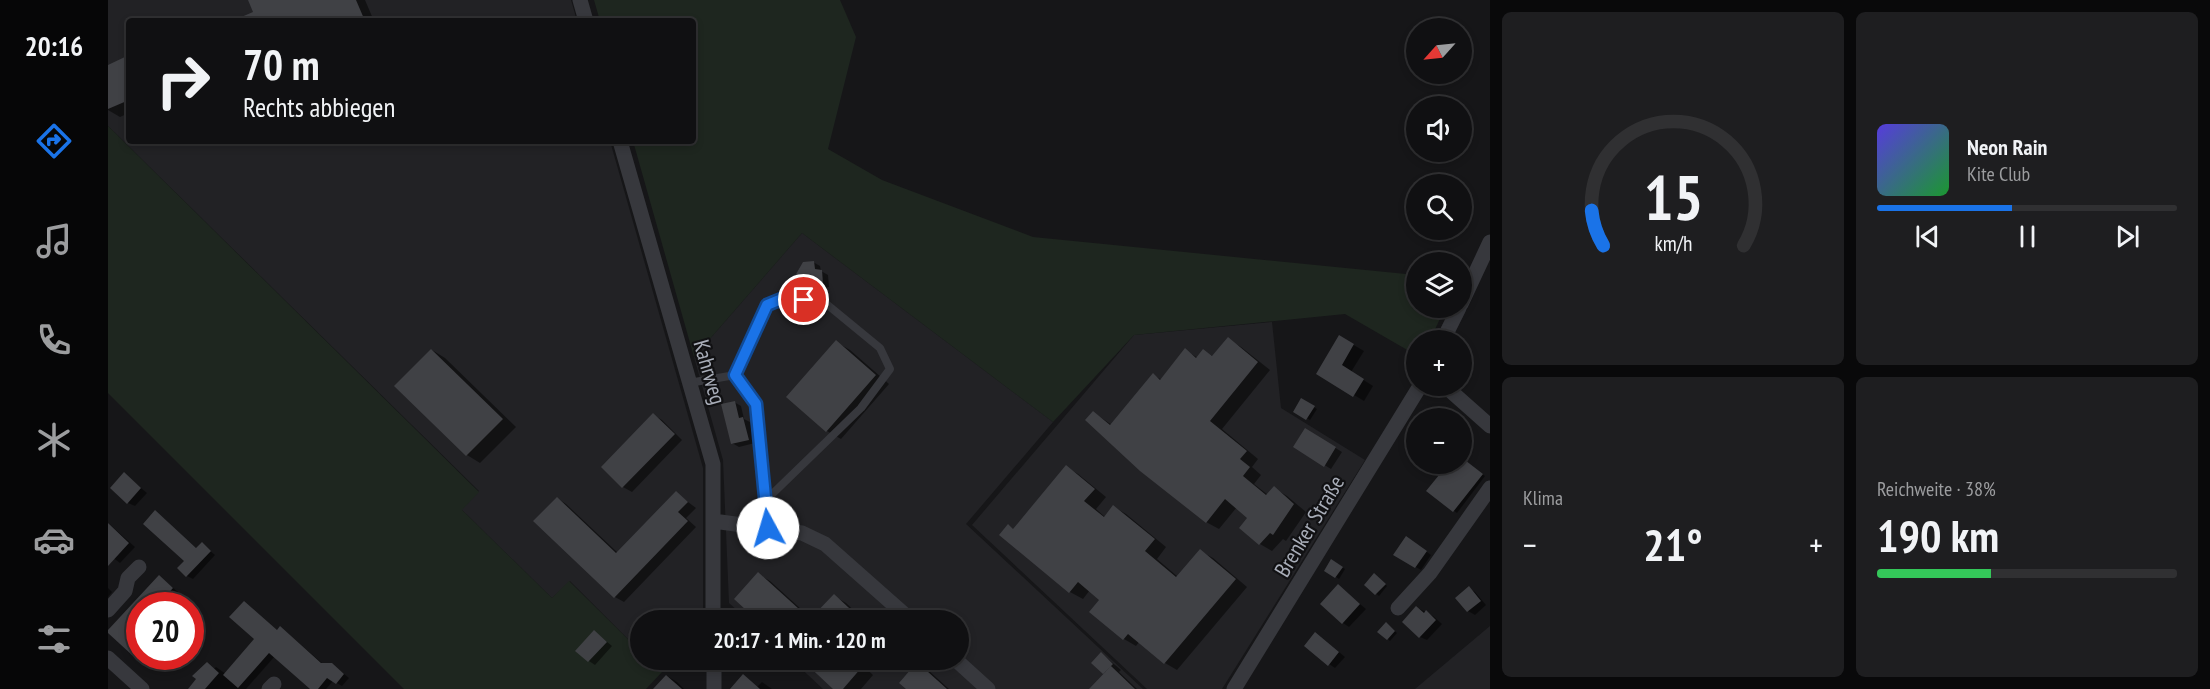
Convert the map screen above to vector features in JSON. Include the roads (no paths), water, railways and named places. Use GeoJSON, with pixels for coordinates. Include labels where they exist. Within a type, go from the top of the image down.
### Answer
{"type":"FeatureCollection","features":[{"type":"Feature","properties":{"kind":"street"},"geometry":{"type":"LineString","coordinates":[[580,0],[585,18]]}},
{"type":"Feature","properties":{"kind":"street","name":"Kahrweg"},"geometry":{"type":"LineString","coordinates":[[621,144],[713,464],[714,610]]}},
{"type":"Feature","properties":{"kind":"street"},"geometry":{"type":"LineString","coordinates":[[1472,280],[1490,242]]}},
{"type":"Feature","properties":{"kind":"street","name":"Brenker Straße"},"geometry":{"type":"LineString","coordinates":[[1234,689],[1414,396]]}},
{"type":"Feature","properties":{"kind":"street"},"geometry":{"type":"LineString","coordinates":[[1456,396],[1490,426]]}},
{"type":"Feature","properties":{"kind":"street"},"geometry":{"type":"LineString","coordinates":[[1398,608],[1430,573],[1490,488]]}},
{"type":"Feature","properties":{"kind":"street"},"geometry":{"type":"LineString","coordinates":[[713,521],[802,533],[825,544],[900,610]]}},
{"type":"Feature","properties":{"kind":"street"},"geometry":{"type":"LineString","coordinates":[[108,610],[125,591],[128,578],[139,567]]}},
{"type":"Feature","properties":{"kind":"street"},"geometry":{"type":"LineString","coordinates":[[108,658],[142,689]]}},
{"type":"Feature","properties":{"kind":"street"},"geometry":{"type":"LineString","coordinates":[[714,670],[714,689]]}},
{"type":"Feature","properties":{"kind":"street"},"geometry":{"type":"LineString","coordinates":[[967,670],[988,689]]}},
{"type":"Feature","properties":{"kind":"lane"},"geometry":{"type":"LineString","coordinates":[[735,375],[767,305],[784,298],[824,302],[880,348],[890,369],[861,408],[765,501]]}},
{"type":"Feature","properties":{"kind":"lane"},"geometry":{"type":"LineString","coordinates":[[689,383],[735,375]]}},
{"type":"Feature","properties":{"kind":"lane"},"geometry":{"type":"LineString","coordinates":[[735,375],[756,404],[768,528]]}}]}
